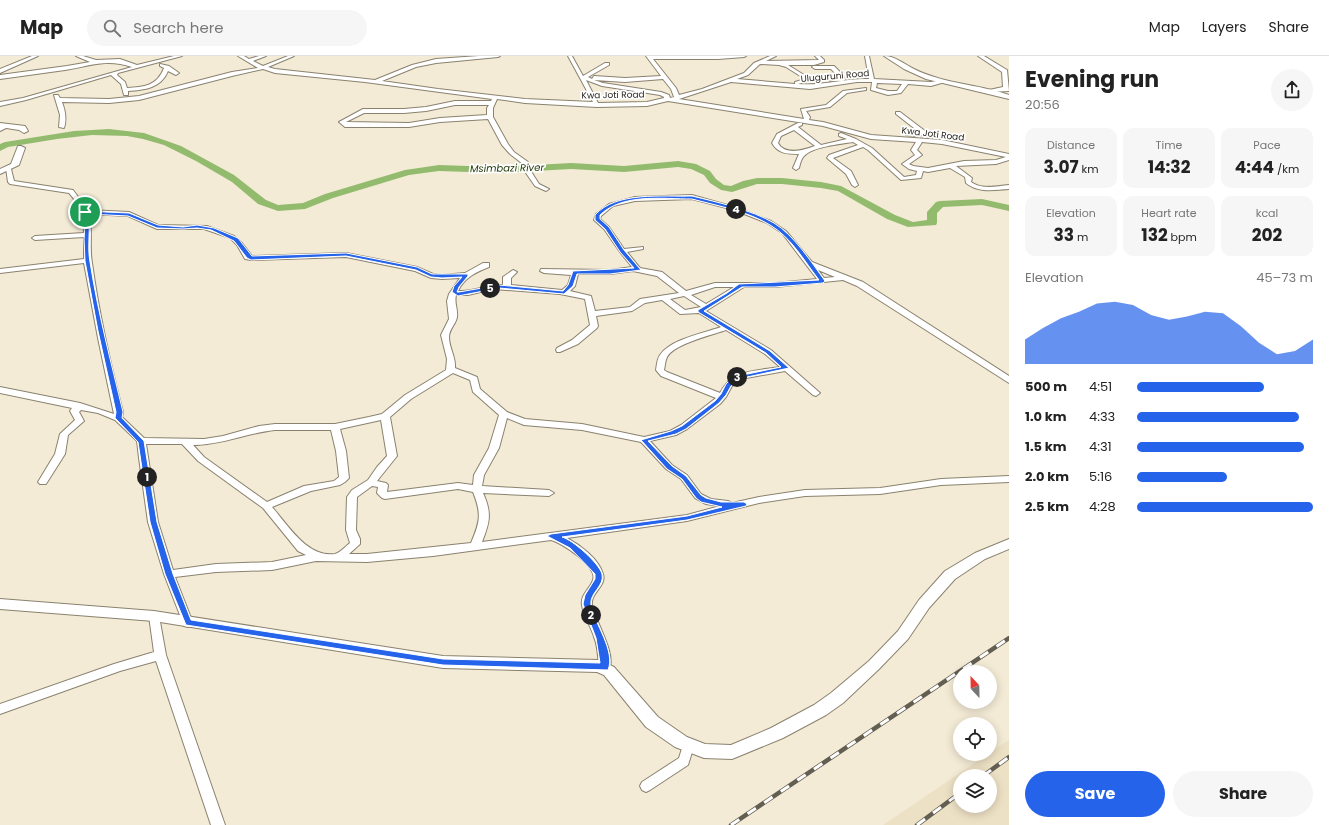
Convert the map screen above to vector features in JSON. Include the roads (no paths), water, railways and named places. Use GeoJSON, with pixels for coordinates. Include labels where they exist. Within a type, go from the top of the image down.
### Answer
{"type":"FeatureCollection","features":[{"type":"Feature","properties":{"kind":"street"},"geometry":{"type":"LineString","coordinates":[[0,71],[36,56]]}},
{"type":"Feature","properties":{"kind":"street"},"geometry":{"type":"LineString","coordinates":[[78,56],[96,62]]}},
{"type":"Feature","properties":{"kind":"street"},"geometry":{"type":"LineString","coordinates":[[0,104],[24,99],[180,56]]}},
{"type":"Feature","properties":{"kind":"street","name":"Kwa Joti Road"},"geometry":{"type":"LineString","coordinates":[[240,56],[264,68],[282,72],[377,82],[494,101],[633,105],[669,99],[806,121],[874,137],[951,144],[1009,157]]}},
{"type":"Feature","properties":{"kind":"street"},"geometry":{"type":"LineString","coordinates":[[248,61],[264,56]]}},
{"type":"Feature","properties":{"kind":"street"},"geometry":{"type":"LineString","coordinates":[[58,100],[126,100],[264,68],[292,56]]}},
{"type":"Feature","properties":{"kind":"street"},"geometry":{"type":"LineString","coordinates":[[429,56],[436,61]]}},
{"type":"Feature","properties":{"kind":"street"},"geometry":{"type":"LineString","coordinates":[[377,82],[414,66],[436,61],[498,56]]}},
{"type":"Feature","properties":{"kind":"street"},"geometry":{"type":"LineString","coordinates":[[570,56],[597,105]]}},
{"type":"Feature","properties":{"kind":"street"},"geometry":{"type":"LineString","coordinates":[[649,57],[718,58],[744,56]]}},
{"type":"Feature","properties":{"kind":"street","name":"Uluguruni Road"},"geometry":{"type":"LineString","coordinates":[[669,99],[704,90],[748,73],[756,64],[774,56]]}},
{"type":"Feature","properties":{"kind":"street"},"geometry":{"type":"LineString","coordinates":[[761,63],[814,63],[822,61],[817,56]]}},
{"type":"Feature","properties":{"kind":"street"},"geometry":{"type":"LineString","coordinates":[[867,56],[874,81],[873,89],[891,93],[899,92],[906,83]]}},
{"type":"Feature","properties":{"kind":"street"},"geometry":{"type":"LineString","coordinates":[[887,56],[921,74],[942,82],[991,91],[1009,98]]}},
{"type":"Feature","properties":{"kind":"street"},"geometry":{"type":"LineString","coordinates":[[980,56],[1002,66],[1006,73],[1007,88],[991,91]]}},
{"type":"Feature","properties":{"kind":"street"},"geometry":{"type":"LineString","coordinates":[[649,57],[674,90],[677,98]]}},
{"type":"Feature","properties":{"kind":"street"},"geometry":{"type":"LineString","coordinates":[[0,77],[67,68],[96,62],[120,61],[137,67]]}},
{"type":"Feature","properties":{"kind":"street"},"geometry":{"type":"LineString","coordinates":[[157,63],[168,67],[176,73]]}},
{"type":"Feature","properties":{"kind":"street"},"geometry":{"type":"LineString","coordinates":[[779,63],[794,70],[809,80],[784,85]]}},
{"type":"Feature","properties":{"kind":"street"},"geometry":{"type":"LineString","coordinates":[[583,78],[607,64]]}},
{"type":"Feature","properties":{"kind":"street"},"geometry":{"type":"LineString","coordinates":[[794,70],[831,66],[840,75],[839,79]]}},
{"type":"Feature","properties":{"kind":"street"},"geometry":{"type":"LineString","coordinates":[[125,90],[157,83],[160,81],[168,67]]}},
{"type":"Feature","properties":{"kind":"street"},"geometry":{"type":"LineString","coordinates":[[116,73],[114,75],[122,81],[126,100]]}},
{"type":"Feature","properties":{"kind":"street"},"geometry":{"type":"LineString","coordinates":[[583,78],[625,80],[664,77]]}},
{"type":"Feature","properties":{"kind":"street"},"geometry":{"type":"LineString","coordinates":[[583,78],[602,84],[661,94],[667,96],[669,99]]}},
{"type":"Feature","properties":{"kind":"street"},"geometry":{"type":"LineString","coordinates":[[828,79],[850,81]]}},
{"type":"Feature","properties":{"kind":"street","name":"Uluguruni Road"},"geometry":{"type":"LineString","coordinates":[[730,80],[810,87],[850,81],[931,84],[942,82]]}},
{"type":"Feature","properties":{"kind":"street"},"geometry":{"type":"LineString","coordinates":[[806,121],[807,116],[804,110],[828,106],[845,92],[864,89]]}},
{"type":"Feature","properties":{"kind":"street"},"geometry":{"type":"LineString","coordinates":[[54,90],[64,119],[62,127]]}},
{"type":"Feature","properties":{"kind":"street"},"geometry":{"type":"LineString","coordinates":[[490,117],[442,120],[401,126],[345,125],[342,122],[363,111],[404,111],[426,109],[458,103],[494,101]]}},
{"type":"Feature","properties":{"kind":"street"},"geometry":{"type":"LineString","coordinates":[[494,101],[490,108],[490,117],[508,149],[526,163],[529,173],[537,185],[546,189]]}},
{"type":"Feature","properties":{"kind":"street"},"geometry":{"type":"LineString","coordinates":[[687,103],[726,113],[776,119],[797,125],[824,129],[853,140],[864,146],[878,155],[903,179],[919,177],[920,170]]}},
{"type":"Feature","properties":{"kind":"street"},"geometry":{"type":"LineString","coordinates":[[401,126],[404,111]]}},
{"type":"Feature","properties":{"kind":"street"},"geometry":{"type":"LineString","coordinates":[[796,168],[799,156],[820,147],[894,134],[922,133],[922,130],[898,112]]}},
{"type":"Feature","properties":{"kind":"street"},"geometry":{"type":"LineString","coordinates":[[797,125],[820,147]]}},
{"type":"Feature","properties":{"kind":"street"},"geometry":{"type":"LineString","coordinates":[[797,125],[776,138],[776,147],[785,152],[806,152]]}},
{"type":"Feature","properties":{"kind":"street"},"geometry":{"type":"LineString","coordinates":[[2,127],[17,126],[22,128],[24,131]]}},
{"type":"Feature","properties":{"kind":"street"},"geometry":{"type":"LineString","coordinates":[[920,141],[914,150],[920,155],[911,159],[905,164],[920,170],[974,162],[996,162],[1009,157]]}},
{"type":"Feature","properties":{"kind":"street"},"geometry":{"type":"LineString","coordinates":[[854,186],[853,177],[830,158],[830,156],[864,146]]}},
{"type":"Feature","properties":{"kind":"street"},"geometry":{"type":"LineString","coordinates":[[0,172],[15,165],[21,148]]}},
{"type":"Feature","properties":{"kind":"street"},"geometry":{"type":"LineString","coordinates":[[950,165],[967,176],[968,182],[973,186],[984,188],[1009,187]]}},
{"type":"Feature","properties":{"kind":"street"},"geometry":{"type":"LineString","coordinates":[[8,169],[12,183],[72,192],[85,212],[88,225],[86,235],[87,261],[100,331],[119,412],[118,418]]}},
{"type":"Feature","properties":{"kind":"street"},"geometry":{"type":"LineString","coordinates":[[638,270],[622,251],[609,231],[598,220],[598,215],[611,204],[635,199],[692,197],[736,209],[769,222],[784,232],[823,281]]}},
{"type":"Feature","properties":{"kind":"street"},"geometry":{"type":"LineString","coordinates":[[85,212],[129,214],[157,227],[197,227],[213,229],[236,240],[248,257],[251,258],[346,255],[417,269],[431,276],[442,277],[466,275],[486,265]]}},
{"type":"Feature","properties":{"kind":"street"},"geometry":{"type":"LineString","coordinates":[[35,238],[86,235]]}},
{"type":"Feature","properties":{"kind":"street"},"geometry":{"type":"LineString","coordinates":[[622,251],[641,248]]}},
{"type":"Feature","properties":{"kind":"street"},"geometry":{"type":"LineString","coordinates":[[0,271],[87,261]]}},
{"type":"Feature","properties":{"kind":"street"},"geometry":{"type":"LineString","coordinates":[[807,262],[860,284],[1009,380]]}},
{"type":"Feature","properties":{"kind":"street"},"geometry":{"type":"LineString","coordinates":[[544,271],[574,273],[638,270],[661,275],[727,327],[768,352],[816,393]]}},
{"type":"Feature","properties":{"kind":"street"},"geometry":{"type":"LineString","coordinates":[[506,287],[508,282],[507,277],[513,272]]}},
{"type":"Feature","properties":{"kind":"street"},"geometry":{"type":"LineString","coordinates":[[564,292],[570,286],[574,273]]}},
{"type":"Feature","properties":{"kind":"street"},"geometry":{"type":"LineString","coordinates":[[451,369],[449,350],[445,339],[446,330],[454,316],[451,301],[454,292],[466,275]]}},
{"type":"Feature","properties":{"kind":"street"},"geometry":{"type":"LineString","coordinates":[[592,314],[632,309],[643,301],[685,294],[715,285],[775,285],[844,278]]}},
{"type":"Feature","properties":{"kind":"street"},"geometry":{"type":"LineString","coordinates":[[663,298],[683,312],[704,309],[741,286]]}},
{"type":"Feature","properties":{"kind":"street"},"geometry":{"type":"LineString","coordinates":[[454,292],[462,294],[487,288],[506,287],[564,292],[588,298],[594,326],[575,342],[560,350]]}},
{"type":"Feature","properties":{"kind":"street"},"geometry":{"type":"LineString","coordinates":[[722,397],[664,374],[660,370],[663,355],[672,348],[727,327]]}},
{"type":"Feature","properties":{"kind":"street"},"geometry":{"type":"LineString","coordinates":[[451,369],[474,379],[476,390],[504,414],[528,423],[582,427],[644,440],[673,433],[684,427],[722,397],[728,385],[738,377],[786,368]]}},
{"type":"Feature","properties":{"kind":"street"},"geometry":{"type":"LineString","coordinates":[[141,441],[186,443],[214,441],[251,431],[275,427],[335,427],[385,416],[408,397],[444,376],[451,369]]}},
{"type":"Feature","properties":{"kind":"street"},"geometry":{"type":"LineString","coordinates":[[0,390],[80,406],[118,418],[141,441],[153,522],[169,574],[188,623]]}},
{"type":"Feature","properties":{"kind":"street"},"geometry":{"type":"LineString","coordinates":[[43,482],[60,454],[64,434],[80,421],[74,411],[80,406]]}},
{"type":"Feature","properties":{"kind":"street"},"geometry":{"type":"LineString","coordinates":[[475,546],[484,525],[483,507],[477,490],[479,474],[494,448],[504,414]]}},
{"type":"Feature","properties":{"kind":"street"},"geometry":{"type":"LineString","coordinates":[[339,557],[355,544],[355,539],[351,530],[352,497],[359,488],[370,483],[389,461],[392,455],[385,416]]}},
{"type":"Feature","properties":{"kind":"street"},"geometry":{"type":"LineString","coordinates":[[266,506],[302,490],[343,480],[341,451],[335,427]]}},
{"type":"Feature","properties":{"kind":"street"},"geometry":{"type":"LineString","coordinates":[[644,440],[669,467],[684,478],[698,496],[704,500],[721,504],[744,504]]}},
{"type":"Feature","properties":{"kind":"street"},"geometry":{"type":"LineString","coordinates":[[186,443],[201,460],[266,506],[302,548],[316,557]]}},
{"type":"Feature","properties":{"kind":"street"},"geometry":{"type":"LineString","coordinates":[[169,574],[216,568],[272,566],[316,557],[366,558],[433,552],[687,518],[775,496],[805,493],[880,491],[941,482],[1009,479]]}},
{"type":"Feature","properties":{"kind":"street"},"geometry":{"type":"LineString","coordinates":[[370,483],[383,485],[382,493],[385,496],[451,486],[464,486],[477,490],[549,492]]}},
{"type":"Feature","properties":{"kind":"street"},"geometry":{"type":"LineString","coordinates":[[551,536],[564,540],[573,546],[595,568],[598,574],[599,579],[589,595],[587,604],[604,652],[605,668]]}},
{"type":"Feature","properties":{"kind":"street"},"geometry":{"type":"LineString","coordinates":[[0,604],[154,616],[188,623],[443,662],[599,666],[605,668],[614,676],[652,722],[688,746],[704,750],[732,752],[776,733],[820,710],[837,698],[874,665],[903,635],[924,604],[950,575],[980,556],[1009,544]]}},
{"type":"Feature","properties":{"kind":"street"},"geometry":{"type":"LineString","coordinates":[[154,616],[160,655],[218,825]]}},
{"type":"Feature","properties":{"kind":"street"},"geometry":{"type":"LineString","coordinates":[[0,709],[118,667],[160,655]]}},
{"type":"Feature","properties":{"kind":"street"},"geometry":{"type":"LineString","coordinates":[[646,786],[684,761],[688,746]]}},
{"type":"Feature","properties":{"kind":"waterway","name":"Msimbazi River"},"geometry":{"type":"LineString","coordinates":[[0,148],[5,145],[39,139],[92,132],[127,133],[144,136],[167,143],[200,159],[231,177],[262,202],[278,208],[296,208],[305,206],[329,196],[408,172],[439,168],[498,170],[571,166],[624,169],[678,164],[693,166],[707,173],[713,181],[721,187],[732,189],[746,183],[757,181],[782,181],[821,185],[841,189],[891,217],[912,225],[932,223],[932,212],[940,204],[982,202],[1009,208]]}},
{"type":"Feature","properties":{"kind":"railway"},"geometry":{"type":"LineString","coordinates":[[731,825],[1009,638]]}},
{"type":"Feature","properties":{"kind":"railway"},"geometry":{"type":"LineString","coordinates":[[993,769],[1009,757]]}},
{"type":"Feature","properties":{"kind":"railway"},"geometry":{"type":"LineString","coordinates":[[917,825],[953,798]]}}]}
